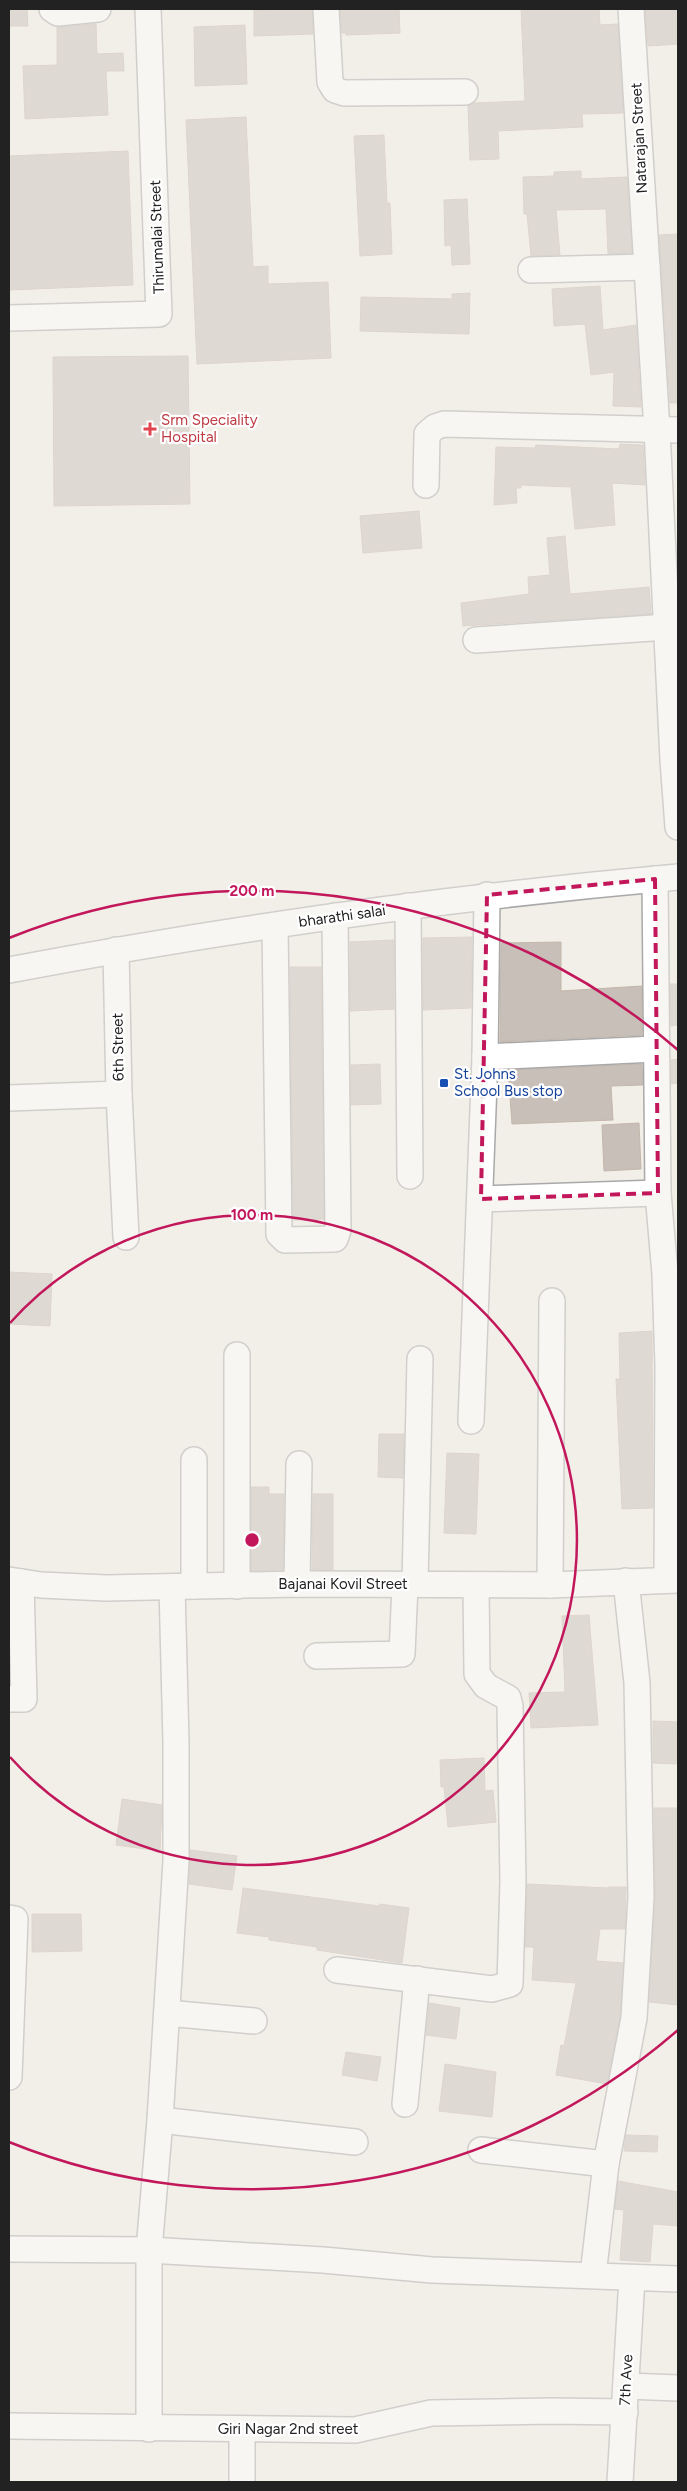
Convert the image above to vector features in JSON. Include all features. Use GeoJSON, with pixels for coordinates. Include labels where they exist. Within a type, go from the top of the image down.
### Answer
{"type":"FeatureCollection","features":[{"type":"Feature","properties":{"kind":"street"},"geometry":{"type":"LineString","coordinates":[[52,9],[58,13],[98,9]]}},
{"type":"Feature","properties":{"kind":"street","name":"Thirumalai Street"},"geometry":{"type":"LineString","coordinates":[[9,318],[159,314],[148,9]]}},
{"type":"Feature","properties":{"kind":"street"},"geometry":{"type":"LineString","coordinates":[[326,9],[330,82],[335,90],[344,93],[465,92]]}},
{"type":"Feature","properties":{"kind":"street","name":"Natarajan Street"},"geometry":{"type":"LineString","coordinates":[[632,9],[647,266],[668,430],[667,627],[678,827]]}},
{"type":"Feature","properties":{"kind":"street"},"geometry":{"type":"LineString","coordinates":[[531,270],[647,266]]}},
{"type":"Feature","properties":{"kind":"street"},"geometry":{"type":"LineString","coordinates":[[426,485],[427,434],[435,427],[444,424],[668,430]]}},
{"type":"Feature","properties":{"kind":"street"},"geometry":{"type":"LineString","coordinates":[[476,640],[667,627]]}},
{"type":"Feature","properties":{"kind":"street"},"geometry":{"type":"LineString","coordinates":[[667,878],[656,1049],[658,1193],[665,1274],[673,1580]]}},
{"type":"Feature","properties":{"kind":"street","name":"bharathi salai"},"geometry":{"type":"LineString","coordinates":[[9,970],[116,950],[335,916],[487,895],[667,878]]}},
{"type":"Feature","properties":{"kind":"street"},"geometry":{"type":"LineString","coordinates":[[471,1421],[481,1199],[487,895]]}},
{"type":"Feature","properties":{"kind":"street"},"geometry":{"type":"LineString","coordinates":[[408,906],[410,1176]]}},
{"type":"Feature","properties":{"kind":"street"},"geometry":{"type":"LineString","coordinates":[[275,926],[279,1234],[285,1240],[335,1239],[338,1230],[335,916]]}},
{"type":"Feature","properties":{"kind":"street","name":"6th Street"},"geometry":{"type":"LineString","coordinates":[[9,1098],[119,1094],[116,950]]}},
{"type":"Feature","properties":{"kind":"street"},"geometry":{"type":"LineString","coordinates":[[485,1057],[656,1049]]}},
{"type":"Feature","properties":{"kind":"street"},"geometry":{"type":"LineString","coordinates":[[119,1094],[126,1237]]}},
{"type":"Feature","properties":{"kind":"street"},"geometry":{"type":"LineString","coordinates":[[481,1199],[658,1193]]}},
{"type":"Feature","properties":{"kind":"street"},"geometry":{"type":"LineString","coordinates":[[550,1584],[552,1301]]}},
{"type":"Feature","properties":{"kind":"street"},"geometry":{"type":"LineString","coordinates":[[237,1355],[237,1586]]}},
{"type":"Feature","properties":{"kind":"street"},"geometry":{"type":"LineString","coordinates":[[317,1656],[402,1654],[410,1584],[420,1359]]}},
{"type":"Feature","properties":{"kind":"street"},"geometry":{"type":"LineString","coordinates":[[149,2429],[149,2250],[167,2014],[176,1851],[176,1742],[183,1587],[194,1460]]}},
{"type":"Feature","properties":{"kind":"street"},"geometry":{"type":"LineString","coordinates":[[297,1584],[299,1464]]}},
{"type":"Feature","properties":{"kind":"street","name":"Bajanai Kovil Street"},"geometry":{"type":"LineString","coordinates":[[15,1581],[106,1588],[297,1584],[476,1586],[673,1580]]}},
{"type":"Feature","properties":{"kind":"street"},"geometry":{"type":"LineString","coordinates":[[9,1699],[24,1699],[15,1581]]}},
{"type":"Feature","properties":{"kind":"street"},"geometry":{"type":"LineString","coordinates":[[593,2275],[606,2164],[634,2018],[641,1897],[637,1683],[626,1581]]}},
{"type":"Feature","properties":{"kind":"street"},"geometry":{"type":"LineString","coordinates":[[337,1970],[492,1989],[510,1984],[513,1881],[510,1706],[508,1698],[502,1693],[486,1686],[476,1674],[476,1586]]}},
{"type":"Feature","properties":{"kind":"street"},"geometry":{"type":"LineString","coordinates":[[9,1918],[15,1919],[9,2077]]}},
{"type":"Feature","properties":{"kind":"street"},"geometry":{"type":"LineString","coordinates":[[405,2104],[417,1979]]}},
{"type":"Feature","properties":{"kind":"street"},"geometry":{"type":"LineString","coordinates":[[167,2014],[254,2021]]}},
{"type":"Feature","properties":{"kind":"street"},"geometry":{"type":"LineString","coordinates":[[160,2120],[355,2142]]}},
{"type":"Feature","properties":{"kind":"street"},"geometry":{"type":"LineString","coordinates":[[481,2150],[606,2164]]}},
{"type":"Feature","properties":{"kind":"street"},"geometry":{"type":"LineString","coordinates":[[9,2249],[149,2250],[323,2260],[432,2270],[678,2279]]}},
{"type":"Feature","properties":{"kind":"street","name":"7th Ave"},"geometry":{"type":"LineString","coordinates":[[620,2482],[632,2278]]}},
{"type":"Feature","properties":{"kind":"street"},"geometry":{"type":"LineString","coordinates":[[626,2386],[678,2388]]}},
{"type":"Feature","properties":{"kind":"street","name":"Giri Nagar 2nd street"},"geometry":{"type":"LineString","coordinates":[[9,2426],[355,2430],[431,2413],[552,2410],[625,2412]]}},
{"type":"Feature","properties":{"kind":"street"},"geometry":{"type":"LineString","coordinates":[[242,2429],[242,2482]]}},
{"type":"Feature","properties":{"kind":"highlighted area"},"geometry":{"type":"Polygon","coordinates":[[[655,879],[658,1193],[481,1199],[487,895],[655,879]]]}},
{"type":"Feature","properties":{"kind":"building"},"geometry":{"type":"Polygon","coordinates":[[[9,9],[27,9],[28,26],[9,26],[9,9]]]}},
{"type":"Feature","properties":{"kind":"building"},"geometry":{"type":"Polygon","coordinates":[[[312,9],[313,34],[254,36],[254,10],[312,9]]]}},
{"type":"Feature","properties":{"kind":"building"},"geometry":{"type":"Polygon","coordinates":[[[340,9],[399,9],[400,33],[346,35],[346,33],[342,33],[340,9]]]}},
{"type":"Feature","properties":{"kind":"building"},"geometry":{"type":"Polygon","coordinates":[[[521,9],[599,9],[600,25],[618,24],[623,113],[582,114],[583,127],[498,131],[499,159],[470,160],[468,106],[474,103],[525,101],[521,9]]]}},
{"type":"Feature","properties":{"kind":"building"},"geometry":{"type":"Polygon","coordinates":[[[645,9],[678,9],[678,44],[648,46],[645,9]]]}},
{"type":"Feature","properties":{"kind":"building"},"geometry":{"type":"Polygon","coordinates":[[[96,24],[97,54],[123,53],[124,71],[106,71],[108,115],[25,119],[23,66],[57,65],[57,27],[96,24]]]}},
{"type":"Feature","properties":{"kind":"building"},"geometry":{"type":"Polygon","coordinates":[[[245,25],[247,84],[195,86],[194,27],[245,25]]]}},
{"type":"Feature","properties":{"kind":"building"},"geometry":{"type":"Polygon","coordinates":[[[246,117],[253,267],[268,266],[268,284],[328,282],[331,358],[197,364],[186,120],[246,117]]]}},
{"type":"Feature","properties":{"kind":"building"},"geometry":{"type":"Polygon","coordinates":[[[384,135],[387,203],[390,203],[392,254],[360,256],[354,136],[384,135]]]}},
{"type":"Feature","properties":{"kind":"building"},"geometry":{"type":"Polygon","coordinates":[[[128,151],[133,285],[9,290],[9,156],[128,151]]]}},
{"type":"Feature","properties":{"kind":"building"},"geometry":{"type":"Polygon","coordinates":[[[581,171],[581,179],[627,177],[632,253],[608,254],[606,209],[556,210],[560,255],[531,256],[527,214],[524,214],[523,177],[554,176],[554,172],[581,171]]]}},
{"type":"Feature","properties":{"kind":"building"},"geometry":{"type":"Polygon","coordinates":[[[467,199],[470,264],[452,265],[451,245],[445,246],[444,200],[467,199]]]}},
{"type":"Feature","properties":{"kind":"building"},"geometry":{"type":"Polygon","coordinates":[[[678,234],[678,403],[670,403],[659,235],[678,234]]]}},
{"type":"Feature","properties":{"kind":"building"},"geometry":{"type":"Polygon","coordinates":[[[600,286],[603,330],[636,325],[641,407],[613,406],[614,372],[591,375],[585,324],[554,326],[552,289],[600,286]]]}},
{"type":"Feature","properties":{"kind":"building"},"geometry":{"type":"Polygon","coordinates":[[[470,293],[469,334],[360,331],[361,297],[452,299],[452,294],[470,293]]]}},
{"type":"Feature","properties":{"kind":"building"},"geometry":{"type":"Polygon","coordinates":[[[188,356],[190,504],[54,506],[53,357],[188,356]]]}},
{"type":"Feature","properties":{"kind":"building"},"geometry":{"type":"Polygon","coordinates":[[[620,444],[643,445],[645,485],[612,483],[615,525],[575,529],[571,487],[521,485],[521,488],[516,488],[517,503],[494,505],[496,447],[535,448],[536,445],[619,449],[620,444]]]}},
{"type":"Feature","properties":{"kind":"building"},"geometry":{"type":"Polygon","coordinates":[[[419,511],[422,548],[363,553],[360,516],[419,511]]]}},
{"type":"Feature","properties":{"kind":"building"},"geometry":{"type":"Polygon","coordinates":[[[565,536],[570,594],[649,587],[651,614],[463,626],[461,603],[529,594],[528,577],[550,575],[547,538],[565,536]]]}},
{"type":"Feature","properties":{"kind":"building"},"geometry":{"type":"Polygon","coordinates":[[[472,937],[471,1008],[423,1010],[423,938],[472,937]]]}},
{"type":"Feature","properties":{"kind":"building"},"geometry":{"type":"Polygon","coordinates":[[[394,940],[394,1009],[350,1011],[350,942],[394,940]]]}},
{"type":"Feature","properties":{"kind":"building"},"geometry":{"type":"Polygon","coordinates":[[[561,942],[561,991],[642,986],[642,1035],[500,1042],[501,943],[561,942]]]}},
{"type":"Feature","properties":{"kind":"building"},"geometry":{"type":"Polygon","coordinates":[[[290,967],[321,967],[324,1219],[293,1220],[290,967]]]}},
{"type":"Feature","properties":{"kind":"building"},"geometry":{"type":"Polygon","coordinates":[[[670,984],[678,984],[678,1025],[671,1026],[670,984]]]}},
{"type":"Feature","properties":{"kind":"building"},"geometry":{"type":"Polygon","coordinates":[[[678,1059],[678,1083],[671,1084],[671,1060],[678,1059]]]}},
{"type":"Feature","properties":{"kind":"building"},"geometry":{"type":"Polygon","coordinates":[[[380,1064],[381,1104],[351,1105],[351,1065],[380,1064]]]}},
{"type":"Feature","properties":{"kind":"building"},"geometry":{"type":"Polygon","coordinates":[[[642,1064],[643,1085],[611,1086],[613,1120],[512,1124],[508,1070],[642,1064]]]}},
{"type":"Feature","properties":{"kind":"building"},"geometry":{"type":"Polygon","coordinates":[[[639,1123],[641,1169],[604,1171],[602,1125],[639,1123]]]}},
{"type":"Feature","properties":{"kind":"building"},"geometry":{"type":"Polygon","coordinates":[[[9,1272],[52,1274],[50,1326],[9,1324],[9,1272]]]}},
{"type":"Feature","properties":{"kind":"building"},"geometry":{"type":"Polygon","coordinates":[[[652,1331],[653,1508],[622,1509],[616,1379],[620,1379],[619,1333],[652,1331]]]}},
{"type":"Feature","properties":{"kind":"building"},"geometry":{"type":"Polygon","coordinates":[[[379,1434],[404,1434],[403,1478],[378,1477],[379,1434]]]}},
{"type":"Feature","properties":{"kind":"building"},"geometry":{"type":"Polygon","coordinates":[[[447,1453],[479,1454],[476,1534],[444,1533],[447,1453]]]}},
{"type":"Feature","properties":{"kind":"building"},"geometry":{"type":"Polygon","coordinates":[[[251,1487],[269,1487],[269,1494],[284,1494],[283,1570],[251,1571],[251,1487]]]}},
{"type":"Feature","properties":{"kind":"building"},"geometry":{"type":"Polygon","coordinates":[[[313,1494],[333,1494],[333,1570],[312,1570],[313,1494]]]}},
{"type":"Feature","properties":{"kind":"building"},"geometry":{"type":"Polygon","coordinates":[[[589,1615],[598,1725],[531,1728],[529,1693],[565,1692],[562,1616],[589,1615]]]}},
{"type":"Feature","properties":{"kind":"building"},"geometry":{"type":"Polygon","coordinates":[[[653,1721],[678,1722],[676,1764],[653,1763],[653,1721]]]}},
{"type":"Feature","properties":{"kind":"building"},"geometry":{"type":"Polygon","coordinates":[[[484,1758],[485,1791],[493,1790],[496,1822],[448,1827],[444,1787],[441,1787],[440,1760],[484,1758]]]}},
{"type":"Feature","properties":{"kind":"building"},"geometry":{"type":"Polygon","coordinates":[[[122,1799],[162,1805],[160,1851],[116,1845],[122,1799]]]}},
{"type":"Feature","properties":{"kind":"building"},"geometry":{"type":"Polygon","coordinates":[[[654,1808],[678,1808],[678,2005],[649,2002],[655,1897],[654,1808]]]}},
{"type":"Feature","properties":{"kind":"building"},"geometry":{"type":"Polygon","coordinates":[[[190,1850],[237,1856],[232,1890],[189,1884],[190,1850]]]}},
{"type":"Feature","properties":{"kind":"building"},"geometry":{"type":"Polygon","coordinates":[[[527,1884],[608,1888],[626,1887],[625,1929],[600,1929],[596,1961],[623,1963],[620,2016],[607,2084],[556,2075],[561,2045],[564,2046],[576,1983],[532,1980],[534,1947],[525,1947],[527,1884]]]}},
{"type":"Feature","properties":{"kind":"building"},"geometry":{"type":"Polygon","coordinates":[[[243,1888],[379,1906],[380,1904],[409,1908],[402,1963],[317,1950],[317,1947],[269,1940],[269,1937],[237,1933],[243,1888]]]}},
{"type":"Feature","properties":{"kind":"building"},"geometry":{"type":"Polygon","coordinates":[[[32,1914],[81,1914],[82,1951],[32,1952],[32,1914]]]}},
{"type":"Feature","properties":{"kind":"building"},"geometry":{"type":"Polygon","coordinates":[[[429,2003],[460,2008],[456,2039],[426,2035],[429,2003]]]}},
{"type":"Feature","properties":{"kind":"building"},"geometry":{"type":"Polygon","coordinates":[[[346,2052],[381,2057],[377,2081],[342,2075],[346,2052]]]}},
{"type":"Feature","properties":{"kind":"building"},"geometry":{"type":"Polygon","coordinates":[[[445,2064],[496,2072],[492,2117],[439,2111],[445,2064]]]}},
{"type":"Feature","properties":{"kind":"building"},"geometry":{"type":"Polygon","coordinates":[[[626,2135],[658,2136],[657,2152],[624,2151],[626,2135]]]}},
{"type":"Feature","properties":{"kind":"building"},"geometry":{"type":"Polygon","coordinates":[[[618,2181],[678,2192],[678,2226],[653,2224],[650,2262],[620,2260],[624,2210],[615,2209],[618,2181]]]}},
{"type":"Feature","properties":{"kind":"place","name":"Srm Speciality Hospital"},"geometry":{"type":"Point","coordinates":[150,429]}},
{"type":"Feature","properties":{"kind":"place","name":"St. Johns School Bus stop"},"geometry":{"type":"Point","coordinates":[444,1083]}}]}
